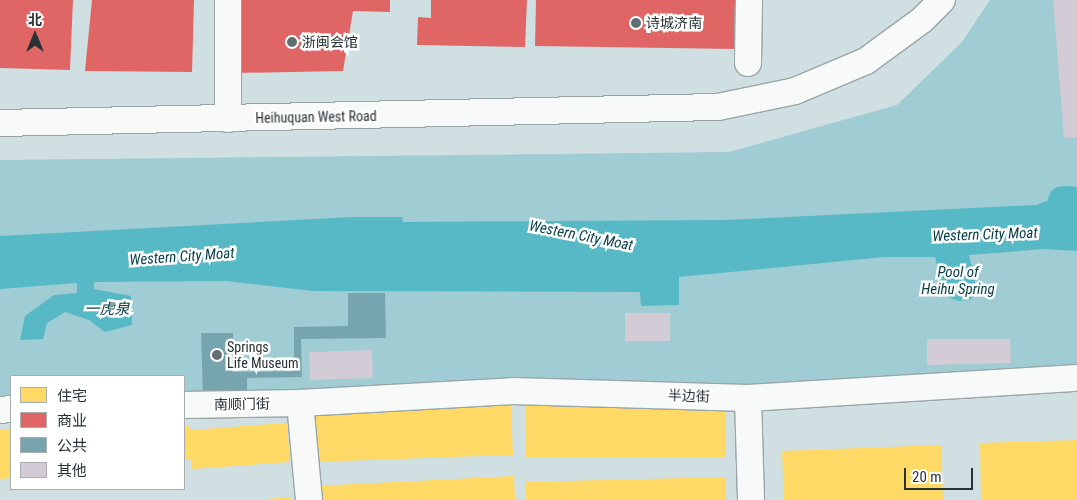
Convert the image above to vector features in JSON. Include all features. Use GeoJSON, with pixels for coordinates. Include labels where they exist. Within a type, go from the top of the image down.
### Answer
{"type":"FeatureCollection","features":[{"type":"Feature","properties":{"kind":"street"},"geometry":{"type":"LineString","coordinates":[[228,0],[228,118]]}},
{"type":"Feature","properties":{"kind":"street"},"geometry":{"type":"LineString","coordinates":[[748,64],[750,0]]}},
{"type":"Feature","properties":{"kind":"street","name":"Heihuquan West Road"},"geometry":{"type":"LineString","coordinates":[[0,123],[718,107],[795,91],[866,61],[922,20],[942,0]]}},
{"type":"Feature","properties":{"kind":"street","name":"半边街"},"geometry":{"type":"LineString","coordinates":[[300,403],[513,391],[748,398],[1077,378]]}},
{"type":"Feature","properties":{"kind":"street"},"geometry":{"type":"LineString","coordinates":[[748,398],[750,500]]}},
{"type":"Feature","properties":{"kind":"street"},"geometry":{"type":"LineString","coordinates":[[300,403],[309,500]]}},
{"type":"Feature","properties":{"kind":"street","name":"南顺门街"},"geometry":{"type":"LineString","coordinates":[[185,405],[300,403]]}},
{"type":"Feature","properties":{"kind":"shaded area"},"geometry":{"type":"Polygon","coordinates":[[[990,0],[1077,0],[1077,375],[920,385],[185,401],[185,375],[10,375],[10,403],[0,403],[0,160],[729,152],[897,105],[962,42],[990,0]]]}},
{"type":"Feature","properties":{"kind":"water"},"geometry":{"type":"Polygon","coordinates":[[[1057,187],[1077,187],[1077,251],[1045,249],[969,255],[975,278],[975,296],[969,300],[958,301],[950,298],[942,288],[935,257],[884,257],[679,277],[679,305],[641,306],[640,292],[313,291],[226,281],[94,282],[94,289],[131,296],[132,325],[105,332],[89,320],[65,312],[47,323],[43,339],[20,340],[25,316],[54,295],[77,293],[77,283],[0,289],[0,236],[352,217],[402,217],[403,222],[726,220],[1036,205],[1047,201],[1051,191],[1057,187]]]}},
{"type":"Feature","properties":{"kind":"building: 住宅"},"geometry":{"type":"Polygon","coordinates":[[[511,405],[513,455],[313,462],[311,413],[511,405]]]}},
{"type":"Feature","properties":{"kind":"building: 住宅"},"geometry":{"type":"Polygon","coordinates":[[[525,406],[725,406],[725,457],[525,457],[525,406]]]}},
{"type":"Feature","properties":{"kind":"building: 住宅"},"geometry":{"type":"Polygon","coordinates":[[[287,423],[290,462],[192,469],[191,460],[185,460],[185,425],[189,425],[189,430],[287,423]]]}},
{"type":"Feature","properties":{"kind":"building: 住宅"},"geometry":{"type":"Polygon","coordinates":[[[10,429],[10,478],[0,479],[0,430],[10,429]]]}},
{"type":"Feature","properties":{"kind":"building: 住宅"},"geometry":{"type":"Polygon","coordinates":[[[1077,440],[1077,500],[981,500],[980,443],[1077,440]]]}},
{"type":"Feature","properties":{"kind":"building: 住宅"},"geometry":{"type":"Polygon","coordinates":[[[941,445],[943,500],[784,500],[782,451],[941,445]]]}},
{"type":"Feature","properties":{"kind":"building: 住宅"},"geometry":{"type":"Polygon","coordinates":[[[514,476],[515,500],[316,500],[316,486],[514,476]]]}},
{"type":"Feature","properties":{"kind":"building: 住宅"},"geometry":{"type":"Polygon","coordinates":[[[726,477],[726,500],[526,500],[526,482],[726,477]]]}},
{"type":"Feature","properties":{"kind":"building: 住宅"},"geometry":{"type":"Polygon","coordinates":[[[291,497],[291,500],[268,500],[268,499],[291,497]]]}},
{"type":"Feature","properties":{"kind":"building: 商业"},"geometry":{"type":"Polygon","coordinates":[[[0,0],[73,0],[70,70],[0,68],[0,0]]]}},
{"type":"Feature","properties":{"kind":"building: 商业"},"geometry":{"type":"Polygon","coordinates":[[[92,0],[194,0],[192,72],[85,71],[92,0]]]}},
{"type":"Feature","properties":{"kind":"building: 商业","name":"浙闽会馆"},"geometry":{"type":"Polygon","coordinates":[[[236,0],[390,0],[390,12],[353,11],[343,71],[235,73],[236,0]]]}},
{"type":"Feature","properties":{"kind":"building: 商业"},"geometry":{"type":"Polygon","coordinates":[[[431,0],[527,0],[525,47],[417,45],[418,17],[431,18],[431,0]]]}},
{"type":"Feature","properties":{"kind":"building: 商业","name":"诗城济南"},"geometry":{"type":"Polygon","coordinates":[[[536,0],[736,0],[735,49],[535,46],[536,0]]]}},
{"type":"Feature","properties":{"kind":"building: 公共","name":"Springs Life Museum"},"geometry":{"type":"Polygon","coordinates":[[[348,293],[385,293],[386,338],[301,339],[302,377],[247,378],[247,394],[203,395],[201,333],[233,333],[233,372],[294,371],[294,327],[348,326],[348,293]]]}},
{"type":"Feature","properties":{"kind":"building: 其他"},"geometry":{"type":"Polygon","coordinates":[[[1053,0],[1077,0],[1077,137],[1064,138],[1053,0]]]}},
{"type":"Feature","properties":{"kind":"building: 其他"},"geometry":{"type":"Polygon","coordinates":[[[625,313],[670,313],[670,341],[625,341],[625,313]]]}},
{"type":"Feature","properties":{"kind":"building: 其他"},"geometry":{"type":"Polygon","coordinates":[[[927,339],[1010,339],[1011,363],[927,365],[927,339]]]}},
{"type":"Feature","properties":{"kind":"building: 其他"},"geometry":{"type":"Polygon","coordinates":[[[372,350],[373,378],[310,380],[309,352],[372,350]]]}},
{"type":"Feature","properties":{"kind":"place","name":"诗城济南"},"geometry":{"type":"Point","coordinates":[636,23]}},
{"type":"Feature","properties":{"kind":"place","name":"浙闽会馆"},"geometry":{"type":"Point","coordinates":[292,42]}},
{"type":"Feature","properties":{"kind":"place","name":"Springs Life Museum"},"geometry":{"type":"Point","coordinates":[217,355]}},
{"type":"Feature","properties":{"kind":"water label","name":"Western City Moat"},"geometry":{"type":"Point","coordinates":[985,235]}},
{"type":"Feature","properties":{"kind":"water label","name":"Western City Moat"},"geometry":{"type":"Point","coordinates":[581,236]}},
{"type":"Feature","properties":{"kind":"water label","name":"Western City Moat"},"geometry":{"type":"Point","coordinates":[182,257]}},
{"type":"Feature","properties":{"kind":"water label","name":"Pool of Heihu Spring"},"geometry":{"type":"Point","coordinates":[958,280]}},
{"type":"Feature","properties":{"kind":"water label","name":"一虎泉"},"geometry":{"type":"Point","coordinates":[107,310]}}]}
